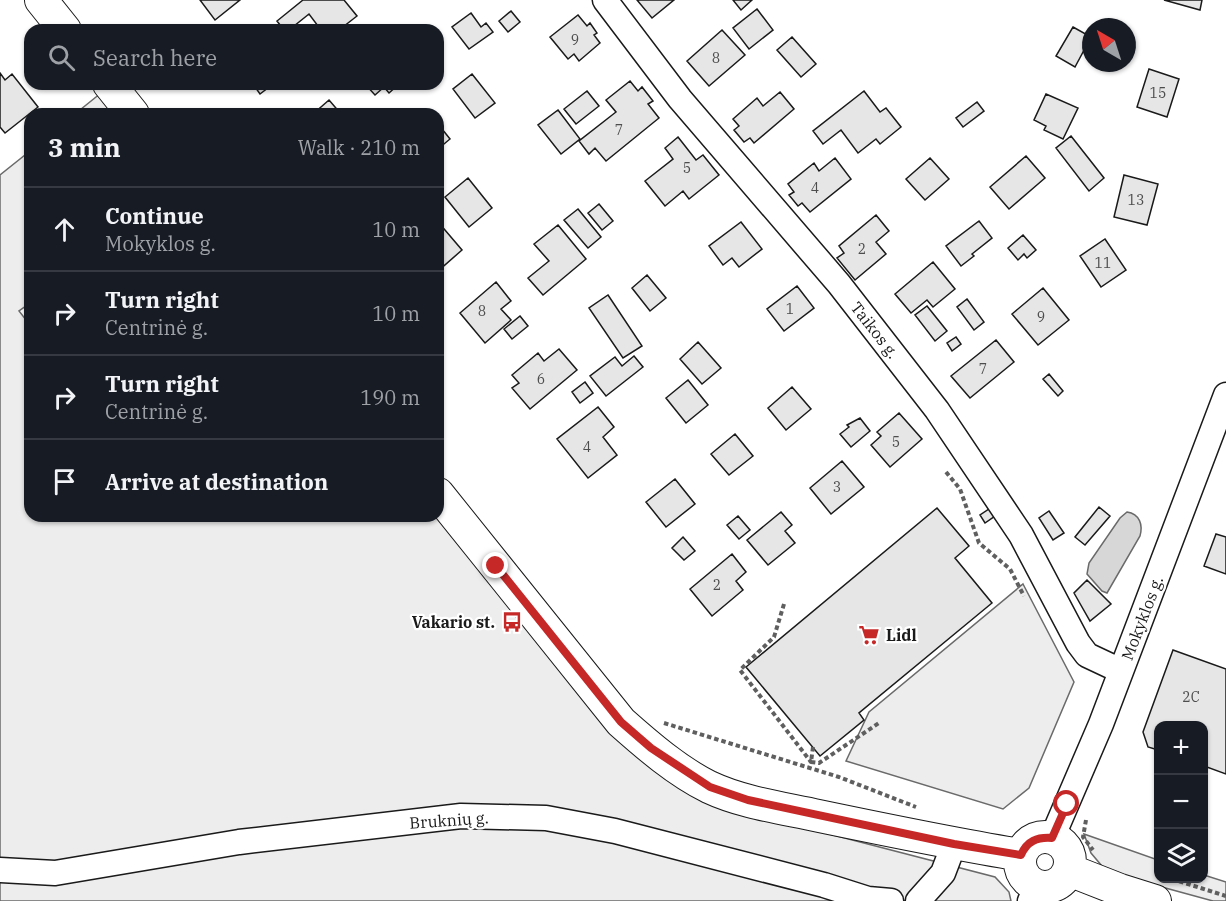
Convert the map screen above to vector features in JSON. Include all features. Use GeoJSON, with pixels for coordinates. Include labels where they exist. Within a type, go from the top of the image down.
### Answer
{"type":"FeatureCollection","features":[{"type":"Feature","properties":{"kind":"main road"},"geometry":{"type":"LineString","coordinates":[[41,0],[60,24]]}},
{"type":"Feature","properties":{"kind":"main road"},"geometry":{"type":"LineString","coordinates":[[114,90],[128,108]]}},
{"type":"Feature","properties":{"kind":"main road"},"geometry":{"type":"LineString","coordinates":[[444,501],[621,722],[651,748],[710,787],[748,800],[954,844],[1021,855]]}},
{"type":"Feature","properties":{"kind":"main road"},"geometry":{"type":"LineString","coordinates":[[1041,837],[1052,838],[1062,843],[1068,853],[1069,870],[1059,882],[1034,893],[1022,871],[1021,855],[1031,841],[1041,837]]}},
{"type":"Feature","properties":{"kind":"main road"},"geometry":{"type":"LineString","coordinates":[[1069,870],[1155,901]]}},
{"type":"Feature","properties":{"kind":"street","name":"Taikos g."},"geometry":{"type":"LineString","coordinates":[[605,0],[680,99],[838,284],[937,410],[1021,535],[1086,655],[1121,671]]}},
{"type":"Feature","properties":{"kind":"street","name":"Mokyklos g."},"geometry":{"type":"LineString","coordinates":[[1052,838],[1121,671],[1226,395]]}},
{"type":"Feature","properties":{"kind":"street","name":"Bruknių g."},"geometry":{"type":"LineString","coordinates":[[0,870],[55,873],[239,842],[461,816],[546,818],[615,831],[824,885],[868,899],[891,901]]}},
{"type":"Feature","properties":{"kind":"street"},"geometry":{"type":"LineString","coordinates":[[918,901],[943,873],[954,844]]}},
{"type":"Feature","properties":{"kind":"path"},"geometry":{"type":"LineString","coordinates":[[946,472],[960,489],[979,543],[1010,569],[1024,596]]}},
{"type":"Feature","properties":{"kind":"path"},"geometry":{"type":"LineString","coordinates":[[784,604],[774,637],[740,670],[812,762],[819,763],[879,723]]}},
{"type":"Feature","properties":{"kind":"path"},"geometry":{"type":"LineString","coordinates":[[661,722],[839,777],[922,810]]}},
{"type":"Feature","properties":{"kind":"path"},"geometry":{"type":"LineString","coordinates":[[809,768],[812,762],[813,747]]}},
{"type":"Feature","properties":{"kind":"path"},"geometry":{"type":"LineString","coordinates":[[1067,804],[1088,811],[1083,837],[1091,849],[1099,854]]}},
{"type":"Feature","properties":{"kind":"path"},"geometry":{"type":"LineString","coordinates":[[1182,883],[1226,896]]}},
{"type":"Feature","properties":{"kind":"shaded area"},"geometry":{"type":"Polygon","coordinates":[[[101,93],[113,108],[82,108],[101,93]]]}},
{"type":"Feature","properties":{"kind":"shaded area"},"geometry":{"type":"Polygon","coordinates":[[[24,156],[24,307],[19,311],[24,317],[24,522],[443,522],[606,726],[639,758],[675,782],[783,822],[995,877],[1009,892],[1011,901],[0,901],[0,175],[24,156]]]}},
{"type":"Feature","properties":{"kind":"shaded area"},"geometry":{"type":"Polygon","coordinates":[[[1127,512],[1135,515],[1140,521],[1140,536],[1107,593],[1102,591],[1087,574],[1089,563],[1120,518],[1127,512]]]}},
{"type":"Feature","properties":{"kind":"shaded area"},"geometry":{"type":"Polygon","coordinates":[[[1023,584],[1074,682],[1029,788],[1003,809],[846,761],[869,712],[1023,584]]]}},
{"type":"Feature","properties":{"kind":"shaded area"},"geometry":{"type":"Polygon","coordinates":[[[1084,834],[1154,859],[1154,883],[1208,883],[1208,876],[1226,882],[1226,901],[1213,901],[1107,872],[1091,853],[1084,834]]]}},
{"type":"Feature","properties":{"kind":"building"},"geometry":{"type":"Polygon","coordinates":[[[200,0],[240,0],[215,20],[200,0]]]}},
{"type":"Feature","properties":{"kind":"building"},"geometry":{"type":"Polygon","coordinates":[[[303,0],[344,0],[357,16],[347,24],[316,24],[309,14],[296,24],[279,24],[277,21],[303,0]]]}},
{"type":"Feature","properties":{"kind":"building"},"geometry":{"type":"Polygon","coordinates":[[[637,0],[674,0],[652,18],[637,0]]]}},
{"type":"Feature","properties":{"kind":"building"},"geometry":{"type":"Polygon","coordinates":[[[733,0],[752,0],[741,10],[733,0]]]}},
{"type":"Feature","properties":{"kind":"building"},"geometry":{"type":"Polygon","coordinates":[[[1164,0],[1202,0],[1200,10],[1164,0]]]}},
{"type":"Feature","properties":{"kind":"building"},"geometry":{"type":"Polygon","coordinates":[[[757,9],[773,30],[749,49],[733,28],[757,9]]]}},
{"type":"Feature","properties":{"kind":"building"},"geometry":{"type":"Polygon","coordinates":[[[511,11],[520,22],[508,32],[499,21],[511,11]]]}},
{"type":"Feature","properties":{"kind":"building"},"geometry":{"type":"Polygon","coordinates":[[[471,13],[481,27],[486,23],[493,32],[469,49],[452,27],[471,13]]]}},
{"type":"Feature","properties":{"kind":"building"},"geometry":{"type":"Polygon","coordinates":[[[578,15],[587,26],[590,23],[600,43],[579,61],[574,54],[568,59],[550,37],[578,15]]]}},
{"type":"Feature","properties":{"kind":"building"},"geometry":{"type":"Polygon","coordinates":[[[1073,27],[1082,32],[1082,54],[1075,67],[1056,56],[1073,27]]]}},
{"type":"Feature","properties":{"kind":"building"},"geometry":{"type":"Polygon","coordinates":[[[722,30],[745,55],[709,86],[687,61],[722,30]]]}},
{"type":"Feature","properties":{"kind":"building"},"geometry":{"type":"Polygon","coordinates":[[[792,37],[816,64],[801,77],[777,50],[792,37]]]}},
{"type":"Feature","properties":{"kind":"building"},"geometry":{"type":"Polygon","coordinates":[[[1149,69],[1179,79],[1167,117],[1137,107],[1149,69]]]}},
{"type":"Feature","properties":{"kind":"building"},"geometry":{"type":"Polygon","coordinates":[[[0,73],[5,80],[12,74],[38,107],[24,108],[24,118],[5,133],[0,127],[0,73]]]}},
{"type":"Feature","properties":{"kind":"building"},"geometry":{"type":"Polygon","coordinates":[[[472,74],[495,103],[475,118],[453,89],[472,74]]]}},
{"type":"Feature","properties":{"kind":"building"},"geometry":{"type":"Polygon","coordinates":[[[630,81],[638,91],[642,87],[653,101],[648,104],[659,118],[606,161],[595,148],[589,154],[579,141],[616,112],[606,100],[630,81]]]}},
{"type":"Feature","properties":{"kind":"building"},"geometry":{"type":"Polygon","coordinates":[[[370,90],[381,90],[375,95],[370,90]]]}},
{"type":"Feature","properties":{"kind":"building"},"geometry":{"type":"Polygon","coordinates":[[[587,91],[599,106],[576,124],[564,109],[587,91]]]}},
{"type":"Feature","properties":{"kind":"building"},"geometry":{"type":"Polygon","coordinates":[[[864,91],[880,112],[886,108],[901,127],[880,144],[876,139],[858,153],[841,130],[823,144],[813,131],[864,91]]]}},
{"type":"Feature","properties":{"kind":"building"},"geometry":{"type":"Polygon","coordinates":[[[780,92],[794,109],[754,143],[750,138],[744,142],[734,130],[739,126],[733,119],[757,98],[763,106],[780,92]]]}},
{"type":"Feature","properties":{"kind":"building"},"geometry":{"type":"Polygon","coordinates":[[[1046,94],[1078,108],[1063,139],[1044,130],[1046,126],[1034,120],[1046,94]]]}},
{"type":"Feature","properties":{"kind":"building"},"geometry":{"type":"Polygon","coordinates":[[[329,100],[336,108],[320,108],[329,100]]]}},
{"type":"Feature","properties":{"kind":"building"},"geometry":{"type":"Polygon","coordinates":[[[977,102],[984,111],[963,127],[956,118],[977,102]]]}},
{"type":"Feature","properties":{"kind":"building"},"geometry":{"type":"Polygon","coordinates":[[[558,110],[580,139],[561,154],[538,125],[558,110]]]}},
{"type":"Feature","properties":{"kind":"building"},"geometry":{"type":"Polygon","coordinates":[[[444,132],[450,139],[444,144],[444,132]]]}},
{"type":"Feature","properties":{"kind":"building"},"geometry":{"type":"Polygon","coordinates":[[[1071,136],[1104,178],[1089,191],[1056,148],[1071,136]]]}},
{"type":"Feature","properties":{"kind":"building"},"geometry":{"type":"Polygon","coordinates":[[[678,137],[696,160],[703,155],[719,175],[689,199],[683,191],[665,206],[645,181],[673,159],[665,148],[678,137]]]}},
{"type":"Feature","properties":{"kind":"building"},"geometry":{"type":"Polygon","coordinates":[[[1026,156],[1045,178],[1009,209],[990,187],[1026,156]]]}},
{"type":"Feature","properties":{"kind":"building"},"geometry":{"type":"Polygon","coordinates":[[[835,158],[851,179],[810,212],[802,203],[798,206],[789,195],[794,192],[788,184],[814,163],[819,171],[835,158]]]}},
{"type":"Feature","properties":{"kind":"building"},"geometry":{"type":"Polygon","coordinates":[[[930,158],[949,179],[925,200],[906,179],[930,158]]]}},
{"type":"Feature","properties":{"kind":"building"},"geometry":{"type":"Polygon","coordinates":[[[1124,175],[1158,184],[1147,225],[1114,217],[1124,175]]]}},
{"type":"Feature","properties":{"kind":"building"},"geometry":{"type":"Polygon","coordinates":[[[468,178],[492,208],[469,227],[445,197],[468,178]]]}},
{"type":"Feature","properties":{"kind":"building"},"geometry":{"type":"Polygon","coordinates":[[[599,204],[613,221],[602,230],[588,213],[599,204]]]}},
{"type":"Feature","properties":{"kind":"building"},"geometry":{"type":"Polygon","coordinates":[[[578,209],[601,237],[588,248],[564,220],[578,209]]]}},
{"type":"Feature","properties":{"kind":"building"},"geometry":{"type":"Polygon","coordinates":[[[876,215],[889,231],[876,242],[886,254],[855,280],[837,258],[844,253],[839,246],[876,215]]]}},
{"type":"Feature","properties":{"kind":"building"},"geometry":{"type":"Polygon","coordinates":[[[979,221],[992,238],[961,266],[946,246],[979,221]]]}},
{"type":"Feature","properties":{"kind":"building"},"geometry":{"type":"Polygon","coordinates":[[[741,222],[762,249],[739,267],[732,258],[723,265],[709,246],[741,222]]]}},
{"type":"Feature","properties":{"kind":"building"},"geometry":{"type":"Polygon","coordinates":[[[558,225],[586,259],[543,295],[528,278],[549,261],[534,244],[558,225]]]}},
{"type":"Feature","properties":{"kind":"building"},"geometry":{"type":"Polygon","coordinates":[[[444,229],[462,250],[444,266],[444,229]]]}},
{"type":"Feature","properties":{"kind":"building"},"geometry":{"type":"Polygon","coordinates":[[[1023,235],[1036,250],[1027,258],[1024,254],[1018,260],[1008,248],[1023,235]]]}},
{"type":"Feature","properties":{"kind":"building"},"geometry":{"type":"Polygon","coordinates":[[[1105,239],[1126,270],[1101,287],[1080,256],[1105,239]]]}},
{"type":"Feature","properties":{"kind":"building"},"geometry":{"type":"Polygon","coordinates":[[[933,262],[955,289],[933,307],[927,300],[911,313],[895,294],[933,262]]]}},
{"type":"Feature","properties":{"kind":"building"},"geometry":{"type":"Polygon","coordinates":[[[647,275],[666,298],[650,311],[632,288],[647,275]]]}},
{"type":"Feature","properties":{"kind":"building"},"geometry":{"type":"Polygon","coordinates":[[[496,282],[511,301],[501,309],[511,320],[485,343],[460,313],[496,282]]]}},
{"type":"Feature","properties":{"kind":"building"},"geometry":{"type":"Polygon","coordinates":[[[797,286],[814,308],[784,331],[767,309],[797,286]]]}},
{"type":"Feature","properties":{"kind":"building"},"geometry":{"type":"Polygon","coordinates":[[[1043,288],[1069,320],[1038,345],[1012,314],[1043,288]]]}},
{"type":"Feature","properties":{"kind":"building"},"geometry":{"type":"Polygon","coordinates":[[[608,295],[642,346],[623,358],[589,308],[608,295]]]}},
{"type":"Feature","properties":{"kind":"building"},"geometry":{"type":"Polygon","coordinates":[[[967,299],[984,322],[974,330],[957,307],[967,299]]]}},
{"type":"Feature","properties":{"kind":"building"},"geometry":{"type":"Polygon","coordinates":[[[927,306],[947,331],[935,341],[915,315],[927,306]]]}},
{"type":"Feature","properties":{"kind":"building"},"geometry":{"type":"Polygon","coordinates":[[[520,316],[528,326],[512,339],[504,329],[520,316]]]}},
{"type":"Feature","properties":{"kind":"building"},"geometry":{"type":"Polygon","coordinates":[[[956,337],[961,344],[952,351],[947,343],[956,337]]]}},
{"type":"Feature","properties":{"kind":"building"},"geometry":{"type":"Polygon","coordinates":[[[996,340],[1014,362],[970,398],[951,376],[996,340]]]}},
{"type":"Feature","properties":{"kind":"building"},"geometry":{"type":"Polygon","coordinates":[[[698,342],[721,368],[702,384],[680,359],[698,342]]]}},
{"type":"Feature","properties":{"kind":"building"},"geometry":{"type":"Polygon","coordinates":[[[559,349],[577,370],[530,409],[512,388],[519,383],[512,375],[538,353],[544,361],[559,349]]]}},
{"type":"Feature","properties":{"kind":"building"},"geometry":{"type":"Polygon","coordinates":[[[634,356],[643,367],[606,396],[590,376],[615,357],[622,366],[634,356]]]}},
{"type":"Feature","properties":{"kind":"building"},"geometry":{"type":"Polygon","coordinates":[[[1049,374],[1063,391],[1058,396],[1043,379],[1049,374]]]}},
{"type":"Feature","properties":{"kind":"building"},"geometry":{"type":"Polygon","coordinates":[[[688,380],[708,405],[686,423],[666,398],[688,380]]]}},
{"type":"Feature","properties":{"kind":"building"},"geometry":{"type":"Polygon","coordinates":[[[585,382],[593,393],[580,403],[572,392],[585,382]]]}},
{"type":"Feature","properties":{"kind":"building"},"geometry":{"type":"Polygon","coordinates":[[[792,387],[811,409],[786,430],[768,408],[792,387]]]}},
{"type":"Feature","properties":{"kind":"building"},"geometry":{"type":"Polygon","coordinates":[[[598,407],[614,427],[603,437],[617,455],[588,478],[557,439],[598,407]]]}},
{"type":"Feature","properties":{"kind":"building"},"geometry":{"type":"Polygon","coordinates":[[[899,413],[922,439],[890,467],[871,445],[881,436],[877,432],[899,413]]]}},
{"type":"Feature","properties":{"kind":"building"},"geometry":{"type":"Polygon","coordinates":[[[860,418],[870,431],[851,447],[840,434],[849,427],[847,425],[860,418]]]}},
{"type":"Feature","properties":{"kind":"building"},"geometry":{"type":"Polygon","coordinates":[[[735,434],[753,456],[729,475],[711,454],[735,434]]]}},
{"type":"Feature","properties":{"kind":"building"},"geometry":{"type":"Polygon","coordinates":[[[842,461],[864,487],[831,514],[810,488],[842,461]]]}},
{"type":"Feature","properties":{"kind":"building"},"geometry":{"type":"Polygon","coordinates":[[[675,479],[695,504],[666,527],[646,502],[675,479]]]}},
{"type":"Feature","properties":{"kind":"building"},"geometry":{"type":"Polygon","coordinates":[[[1099,507],[1110,516],[1085,545],[1075,537],[1099,507]]]}},
{"type":"Feature","properties":{"kind":"building","name":"Lidl"},"geometry":{"type":"Polygon","coordinates":[[[937,508],[969,546],[955,558],[992,603],[859,713],[864,720],[820,756],[746,667],[937,508]]]}},
{"type":"Feature","properties":{"kind":"building"},"geometry":{"type":"Polygon","coordinates":[[[989,509],[995,516],[985,523],[980,515],[989,509]]]}},
{"type":"Feature","properties":{"kind":"building"},"geometry":{"type":"Polygon","coordinates":[[[1049,511],[1064,533],[1053,540],[1039,518],[1049,511]]]}},
{"type":"Feature","properties":{"kind":"building"},"geometry":{"type":"Polygon","coordinates":[[[781,512],[792,525],[785,531],[795,543],[768,565],[747,540],[781,512]]]}},
{"type":"Feature","properties":{"kind":"building"},"geometry":{"type":"Polygon","coordinates":[[[738,516],[750,530],[739,539],[727,525],[738,516]]]}},
{"type":"Feature","properties":{"kind":"building"},"geometry":{"type":"Polygon","coordinates":[[[1216,534],[1226,537],[1226,574],[1204,566],[1216,534]]]}},
{"type":"Feature","properties":{"kind":"building"},"geometry":{"type":"Polygon","coordinates":[[[683,537],[695,551],[684,560],[672,548],[683,537]]]}},
{"type":"Feature","properties":{"kind":"building"},"geometry":{"type":"Polygon","coordinates":[[[732,554],[746,572],[736,581],[743,590],[712,616],[690,589],[732,554]]]}},
{"type":"Feature","properties":{"kind":"building"},"geometry":{"type":"Polygon","coordinates":[[[1087,580],[1111,604],[1090,621],[1074,593],[1087,580]]]}},
{"type":"Feature","properties":{"kind":"building"},"geometry":{"type":"Polygon","coordinates":[[[1173,650],[1226,669],[1226,774],[1208,767],[1208,721],[1154,721],[1154,749],[1148,747],[1143,732],[1173,650]]]}},
{"type":"Feature","properties":{"kind":"place","name":"Vakario st."},"geometry":{"type":"Point","coordinates":[512,622]}},
{"type":"Feature","properties":{"kind":"place","name":"Lidl"},"geometry":{"type":"Point","coordinates":[869,635]}},
{"type":"Feature","properties":{"kind":"route"},"geometry":{"type":"LineString","coordinates":[[496,566],[621,722],[651,748],[710,787],[748,800],[954,844],[1021,855],[1031,841],[1041,837],[1052,838],[1067,804]]}}]}
